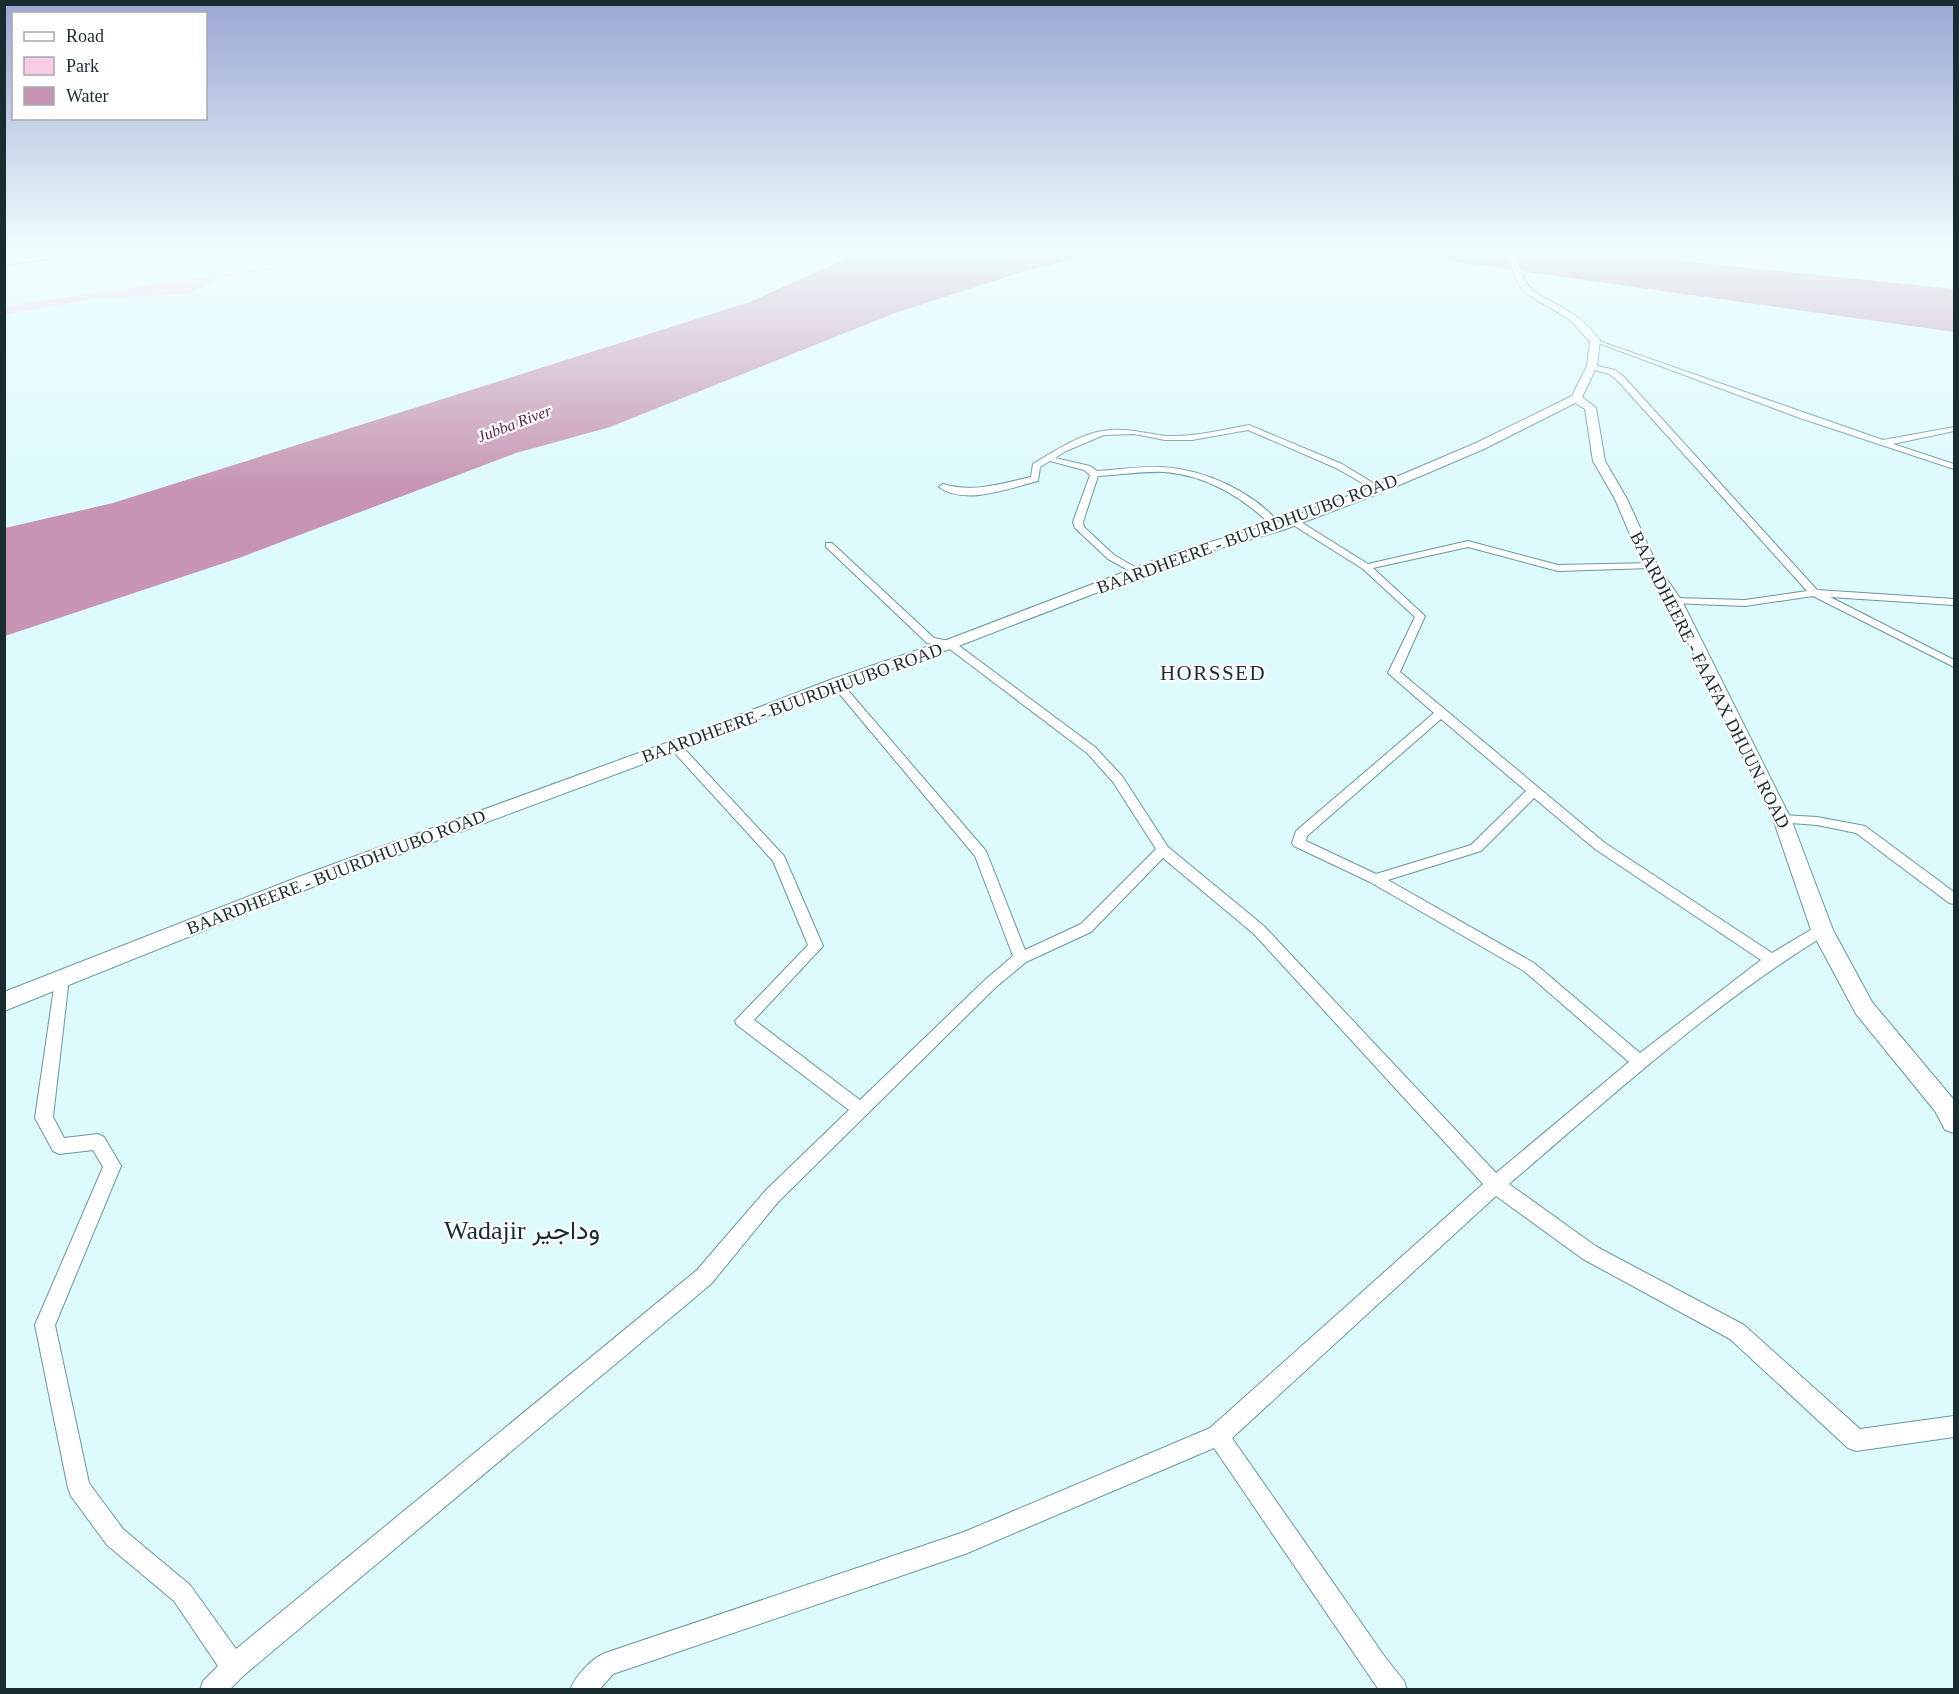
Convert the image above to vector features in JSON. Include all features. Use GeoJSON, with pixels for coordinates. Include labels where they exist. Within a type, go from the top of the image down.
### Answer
{"type":"FeatureCollection","features":[{"type":"Feature","properties":{"kind":"main road"},"geometry":{"type":"LineString","coordinates":[[1576,398],[1592,366],[1595,340],[1585,331]]}},
{"type":"Feature","properties":{"kind":"main road","name":"BAARDHEERE - BUURDHUUBO ROAD"},"geometry":{"type":"LineString","coordinates":[[4,1002],[319,877],[675,746],[836,683],[950,644],[1184,554],[1286,524],[1379,489],[1480,446],[1576,398]]}},
{"type":"Feature","properties":{"kind":"main road","name":"BAARDHEERE - FAAFAX DHUUN ROAD"},"geometry":{"type":"LineString","coordinates":[[1576,398],[1590,408],[1599,461],[1621,500],[1650,565],[1675,601],[1782,819],[1822,930],[1864,1008],[1951,1111]]}},
{"type":"Feature","properties":{"kind":"street"},"geometry":{"type":"LineString","coordinates":[[1595,340],[1954,467]]}},
{"type":"Feature","properties":{"kind":"street"},"geometry":{"type":"LineString","coordinates":[[1592,366],[1612,372],[1622,379],[1814,593],[1954,664]]}},
{"type":"Feature","properties":{"kind":"street"},"geometry":{"type":"LineString","coordinates":[[943,487],[954,493],[1035,479],[1036,466],[1051,459],[1063,449],[1103,434],[1134,432],[1165,438],[1192,438],[1249,427],[1329,461],[1379,489]]}},
{"type":"Feature","properties":{"kind":"street"},"geometry":{"type":"LineString","coordinates":[[1883,442],[1954,429]]}},
{"type":"Feature","properties":{"kind":"street"},"geometry":{"type":"LineString","coordinates":[[1051,459],[1087,468],[1095,474],[1173,471],[1231,489],[1286,524],[1366,567],[1420,616],[1394,673],[1600,846],[1772,960]]}},
{"type":"Feature","properties":{"kind":"street"},"geometry":{"type":"LineString","coordinates":[[1095,474],[1078,522],[1080,528],[1111,557],[1137,573]]}},
{"type":"Feature","properties":{"kind":"street"},"geometry":{"type":"LineString","coordinates":[[1366,567],[1468,544],[1558,568],[1650,565]]}},
{"type":"Feature","properties":{"kind":"street"},"geometry":{"type":"LineString","coordinates":[[829,545],[931,641],[950,644],[1091,750],[1118,779],[1163,850],[1258,930],[1495,1185],[1590,1253],[1737,1332],[1856,1440],[1954,1428]]}},
{"type":"Feature","properties":{"kind":"street"},"geometry":{"type":"LineString","coordinates":[[1675,601],[1745,603],[1814,593],[1954,602]]}},
{"type":"Feature","properties":{"kind":"street"},"geometry":{"type":"LineString","coordinates":[[836,683],[981,854],[1021,958]]}},
{"type":"Feature","properties":{"kind":"street"},"geometry":{"type":"LineString","coordinates":[[1441,713],[1301,834],[1299,843],[1375,879],[1529,967],[1640,1062]]}},
{"type":"Feature","properties":{"kind":"street"},"geometry":{"type":"LineString","coordinates":[[675,746],[779,859],[816,946],[743,1021],[861,1110]]}},
{"type":"Feature","properties":{"kind":"street"},"geometry":{"type":"LineString","coordinates":[[1375,879],[1476,848],[1533,792]]}},
{"type":"Feature","properties":{"kind":"street"},"geometry":{"type":"LineString","coordinates":[[1782,819],[1817,821],[1860,829],[1954,899]]}},
{"type":"Feature","properties":{"kind":"street"},"geometry":{"type":"LineString","coordinates":[[212,1689],[234,1667],[704,1277],[772,1196],[991,983],[1021,958],[1086,928],[1163,850]]}},
{"type":"Feature","properties":{"kind":"street"},"geometry":{"type":"LineString","coordinates":[[582,1689],[604,1665],[965,1543],[1218,1436],[1495,1185],[1640,1062],[1772,960],[1822,930]]}},
{"type":"Feature","properties":{"kind":"street"},"geometry":{"type":"LineString","coordinates":[[61,978],[44,1118],[59,1146],[98,1142],[112,1166],[45,1325],[79,1488],[115,1537],[182,1593],[234,1667]]}},
{"type":"Feature","properties":{"kind":"street"},"geometry":{"type":"LineString","coordinates":[[1218,1436],[1376,1666],[1395,1689]]}},
{"type":"Feature","properties":{"kind":"water","name":"Jubba River"},"geometry":{"type":"Polygon","coordinates":[[[658,331],[850,331],[610,427],[516,453],[239,558],[5,636],[5,528],[113,503],[658,331]]]}},
{"type":"Feature","properties":{"kind":"district","name":"HORSSED"},"geometry":{"type":"Point","coordinates":[1213,673]}},
{"type":"Feature","properties":{"kind":"district","name":"Wadajir وداجير"},"geometry":{"type":"Point","coordinates":[522,1230]}}]}
